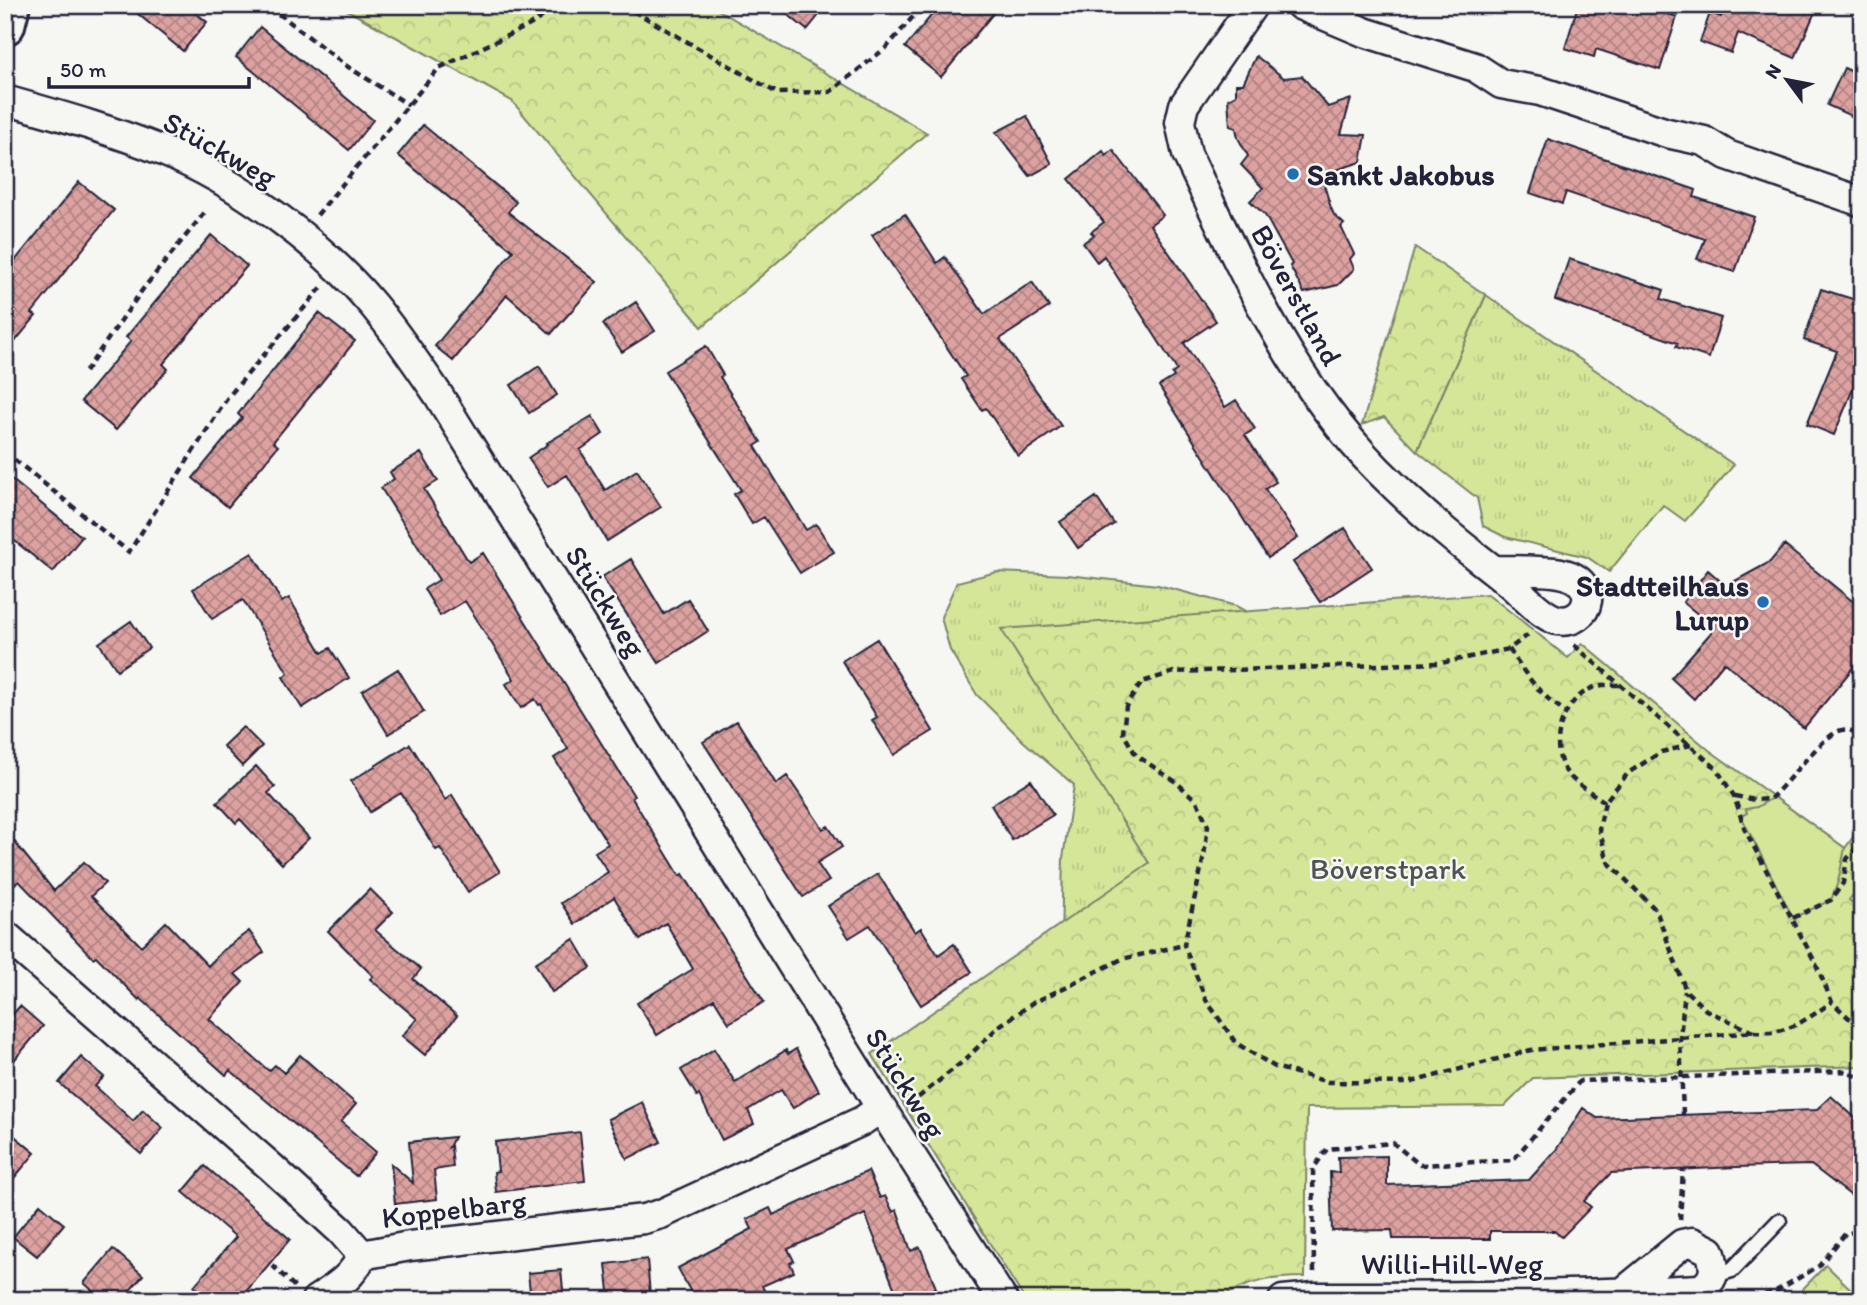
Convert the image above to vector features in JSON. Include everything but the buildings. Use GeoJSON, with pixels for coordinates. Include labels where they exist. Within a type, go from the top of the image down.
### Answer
{"type":"FeatureCollection","features":[{"type":"Feature","properties":{"kind":"street"},"geometry":{"type":"LineString","coordinates":[[5,25],[10,5]]}},
{"type":"Feature","properties":{"kind":"street","name":"Böverstland"},"geometry":{"type":"LineString","coordinates":[[1252,5],[1184,105],[1180,122],[1186,154],[1289,357],[1310,389],[1377,469],[1435,523],[1495,570]]}},
{"type":"Feature","properties":{"kind":"street"},"geometry":{"type":"LineString","coordinates":[[1300,5],[1364,32],[1475,67],[1501,84],[1540,91],[1667,133],[1704,141],[1727,155],[1862,202]]}},
{"type":"Feature","properties":{"kind":"street","name":"Stückweg"},"geometry":{"type":"LineString","coordinates":[[5,100],[99,127],[165,152],[228,185],[301,235],[372,303],[439,396],[891,1109],[1003,1300]]}},
{"type":"Feature","properties":{"kind":"street","name":"Koppelbarg"},"geometry":{"type":"LineString","coordinates":[[5,935],[271,1167],[341,1231],[362,1255],[410,1246],[644,1219],[661,1214],[891,1109]]}},
{"type":"Feature","properties":{"kind":"street"},"geometry":{"type":"LineString","coordinates":[[1622,1293],[1682,1244],[1692,1242],[1710,1251],[1721,1283]]}},
{"type":"Feature","properties":{"kind":"street"},"geometry":{"type":"LineString","coordinates":[[307,1297],[346,1279],[356,1269],[362,1255]]}},
{"type":"Feature","properties":{"kind":"street","name":"Willi-Hill-Weg"},"geometry":{"type":"LineString","coordinates":[[1283,1300],[1315,1297],[1513,1297],[1622,1293],[1700,1289],[1709,1284],[1721,1283]]}},
{"type":"Feature","properties":{"kind":"lane"},"geometry":{"type":"LineString","coordinates":[[1721,1283],[1779,1221]]}},
{"type":"Feature","properties":{"kind":"path"},"geometry":{"type":"LineString","coordinates":[[256,5],[282,16],[345,65],[409,105]]}},
{"type":"Feature","properties":{"kind":"path"},"geometry":{"type":"LineString","coordinates":[[310,224],[439,68],[530,25],[559,5]]}},
{"type":"Feature","properties":{"kind":"path"},"geometry":{"type":"LineString","coordinates":[[623,5],[777,93],[830,92],[887,47],[923,5]]}},
{"type":"Feature","properties":{"kind":"path"},"geometry":{"type":"LineString","coordinates":[[85,372],[143,289],[205,212]]}},
{"type":"Feature","properties":{"kind":"path"},"geometry":{"type":"LineString","coordinates":[[5,453],[129,552],[228,397],[327,281]]}},
{"type":"Feature","properties":{"kind":"path"},"geometry":{"type":"LineString","coordinates":[[1532,630],[1509,649],[1441,663],[1174,672],[1142,682],[1126,706],[1123,733],[1136,755],[1197,801],[1208,826],[1184,945],[1206,1000],[1236,1043],[1275,1067],[1328,1082],[1408,1083],[1531,1050],[1789,1030],[1832,1002]]}},
{"type":"Feature","properties":{"kind":"path"},"geometry":{"type":"LineString","coordinates":[[1574,645],[1716,768],[1734,796],[1745,830],[1793,918],[1832,1002],[1849,1018],[1862,1023]]}},
{"type":"Feature","properties":{"kind":"path"},"geometry":{"type":"LineString","coordinates":[[1509,649],[1527,677],[1549,701],[1565,711]]}},
{"type":"Feature","properties":{"kind":"path"},"geometry":{"type":"LineString","coordinates":[[1605,802],[1573,779],[1563,767],[1559,751],[1560,729],[1565,711],[1578,696],[1599,685],[1621,685]]}},
{"type":"Feature","properties":{"kind":"path"},"geometry":{"type":"LineString","coordinates":[[1734,796],[1755,800],[1770,799],[1824,741],[1841,730],[1852,730],[1862,737]]}},
{"type":"Feature","properties":{"kind":"path"},"geometry":{"type":"LineString","coordinates":[[1691,745],[1661,752],[1628,773],[1605,802],[1599,829],[1608,862],[1656,910],[1686,990],[1706,1010],[1754,1032]]}},
{"type":"Feature","properties":{"kind":"path"},"geometry":{"type":"LineString","coordinates":[[1793,918],[1830,900],[1843,883],[1847,859],[1862,841]]}},
{"type":"Feature","properties":{"kind":"path"},"geometry":{"type":"LineString","coordinates":[[891,1109],[937,1085],[999,1026],[1033,1003],[1122,958],[1184,945]]}},
{"type":"Feature","properties":{"kind":"path"},"geometry":{"type":"LineString","coordinates":[[1683,1114],[1680,1037],[1686,990]]}},
{"type":"Feature","properties":{"kind":"path"},"geometry":{"type":"LineString","coordinates":[[1314,1280],[1312,1169],[1327,1149],[1393,1143],[1420,1165],[1513,1160],[1580,1081],[1843,1071],[1862,1078]]}},
{"type":"Feature","properties":{"kind":"path"},"geometry":{"type":"LineString","coordinates":[[1680,1228],[1683,1170]]}},
{"type":"Feature","properties":{"kind":"path"},"geometry":{"type":"LineString","coordinates":[[1721,1283],[1737,1298],[1750,1299],[1776,1291],[1819,1266],[1845,1234],[1861,1232]]}},
{"type":"Feature","properties":{"kind":"path"},"geometry":{"type":"LineString","coordinates":[[272,1265],[307,1297]]}},
{"type":"Feature","properties":{"kind":"path"},"geometry":{"type":"LineString","coordinates":[[1776,1291],[1780,1300]]}},
{"type":"Feature","properties":{"kind":"green space"},"geometry":{"type":"Polygon","coordinates":[[[338,5],[710,5],[927,133],[702,327],[512,101],[338,5]]]}},
{"type":"Feature","properties":{"kind":"green space"},"geometry":{"type":"Polygon","coordinates":[[[1415,247],[1486,295],[1417,451],[1384,417],[1362,425],[1415,247]]]}},
{"type":"Feature","properties":{"kind":"green space"},"geometry":{"type":"Polygon","coordinates":[[[1486,295],[1734,465],[1685,521],[1663,505],[1609,572],[1587,557],[1505,537],[1483,526],[1477,498],[1417,451],[1486,295]]]}},
{"type":"Feature","properties":{"kind":"green space"},"geometry":{"type":"Polygon","coordinates":[[[997,572],[1067,575],[1158,585],[1236,606],[1298,640],[1146,786],[1165,899],[1061,940],[1063,858],[1074,785],[1023,741],[977,695],[950,650],[941,617],[957,582],[997,572]]]}},
{"type":"Feature","properties":{"kind":"green space","name":"Böverstpark"},"geometry":{"type":"Polygon","coordinates":[[[1488,594],[1568,658],[1582,643],[1709,750],[1845,848],[1862,825],[1862,883],[1849,900],[1862,910],[1862,1066],[1533,1078],[1505,1106],[1307,1108],[1305,1277],[1260,1281],[1217,1300],[1025,1300],[872,1054],[1149,863],[1001,629],[1488,594]]]}},
{"type":"Feature","properties":{"kind":"green space"},"geometry":{"type":"Polygon","coordinates":[[[1774,797],[1845,848],[1831,900],[1793,918],[1741,816],[1747,813],[1746,809],[1757,807],[1774,797]]]}},
{"type":"Feature","properties":{"kind":"green space"},"geometry":{"type":"Polygon","coordinates":[[[1826,1265],[1862,1300],[1792,1300],[1826,1265]]]}},
{"type":"Feature","properties":{"kind":"place","name":"Sankt Jakobus"},"geometry":{"type":"Point","coordinates":[1293,174]}},
{"type":"Feature","properties":{"kind":"place","name":"Stadtteilhaus Lurup"},"geometry":{"type":"Point","coordinates":[1763,602]}}]}
